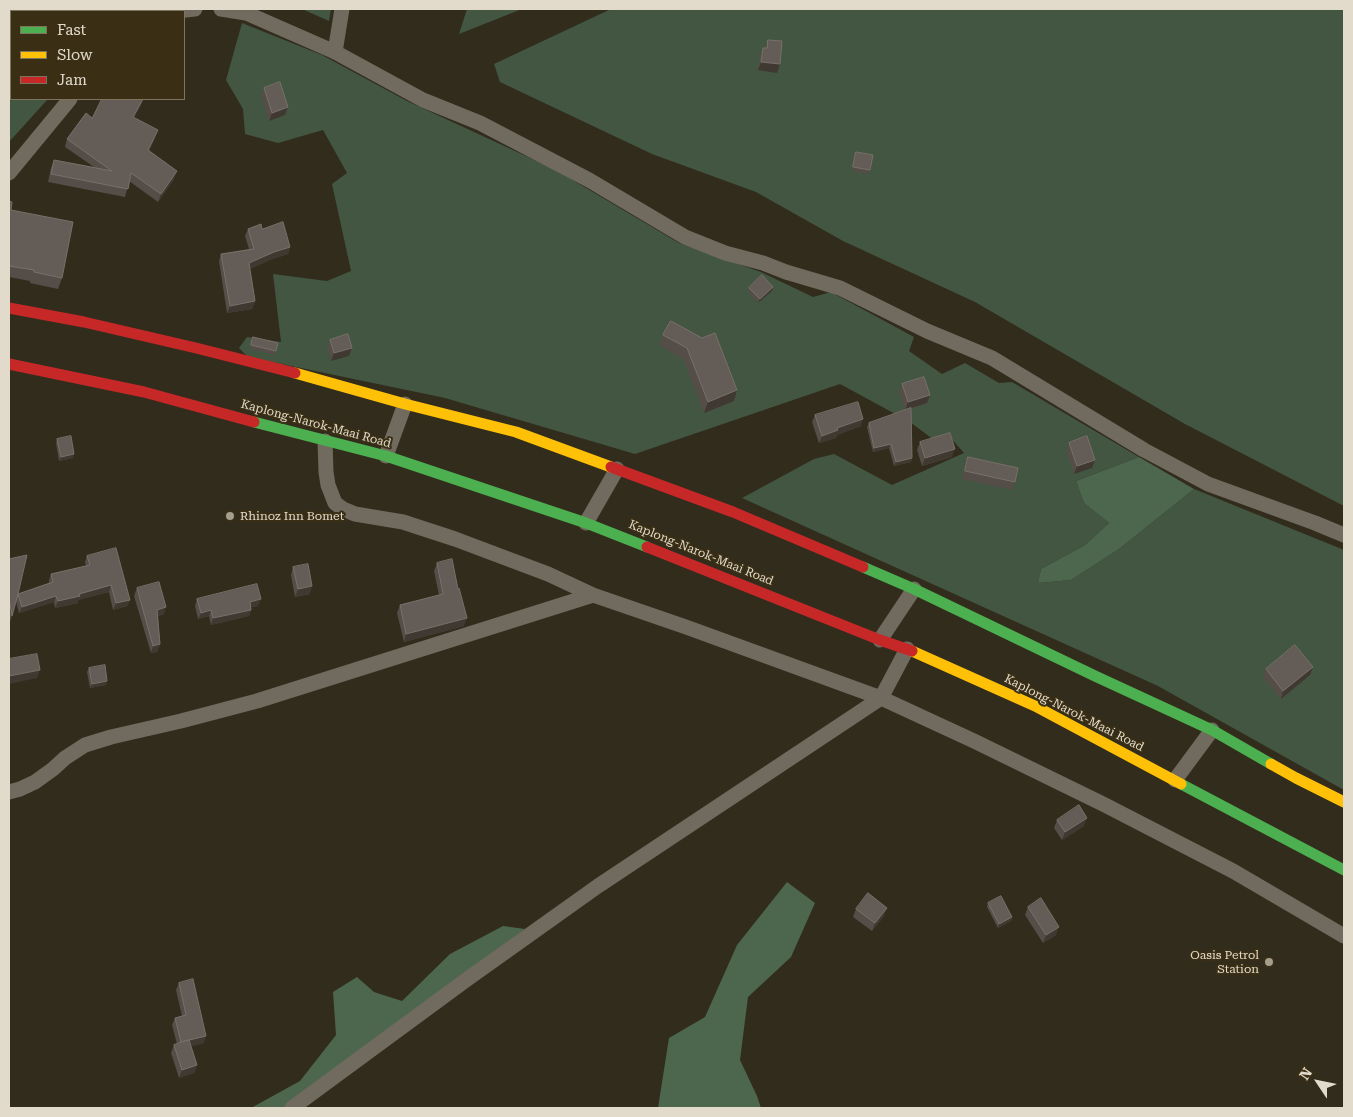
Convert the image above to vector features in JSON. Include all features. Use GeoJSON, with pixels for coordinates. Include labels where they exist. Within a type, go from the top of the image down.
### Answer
{"type":"FeatureCollection","features":[{"type":"Feature","properties":{"kind":"main road"},"geometry":{"type":"LineString","coordinates":[[9,308],[84,322],[186,346],[516,432],[733,512],[914,588],[1095,676],[1212,730],[1296,778],[1344,802]]}},
{"type":"Feature","properties":{"kind":"main road","name":"Kaplong-Narok-Maai Road"},"geometry":{"type":"LineString","coordinates":[[9,364],[144,392],[386,456],[586,523],[907,649],[1035,706],[1344,870]]}},
{"type":"Feature","properties":{"kind":"street"},"geometry":{"type":"LineString","coordinates":[[221,9],[246,12],[335,52],[423,100],[480,123],[588,180],[685,237],[725,253],[840,288],[928,331],[992,358],[1144,450],[1208,484],[1344,535]]}},
{"type":"Feature","properties":{"kind":"street"},"geometry":{"type":"LineString","coordinates":[[335,52],[342,9]]}},
{"type":"Feature","properties":{"kind":"street"},"geometry":{"type":"LineString","coordinates":[[9,173],[69,100]]}},
{"type":"Feature","properties":{"kind":"street"},"geometry":{"type":"LineString","coordinates":[[386,456],[405,404]]}},
{"type":"Feature","properties":{"kind":"street"},"geometry":{"type":"LineString","coordinates":[[325,441],[328,485],[335,503],[343,509],[355,514],[403,522],[455,539],[548,574],[593,595],[881,698],[1103,804],[1233,871],[1344,936]]}},
{"type":"Feature","properties":{"kind":"street"},"geometry":{"type":"LineString","coordinates":[[586,523],[616,469]]}},
{"type":"Feature","properties":{"kind":"street"},"geometry":{"type":"LineString","coordinates":[[880,640],[914,588]]}},
{"type":"Feature","properties":{"kind":"street"},"geometry":{"type":"LineString","coordinates":[[9,792],[35,782],[85,745],[111,736],[181,722],[257,701],[593,595]]}},
{"type":"Feature","properties":{"kind":"street"},"geometry":{"type":"LineString","coordinates":[[292,1108],[598,886],[881,698],[907,649]]}},
{"type":"Feature","properties":{"kind":"street"},"geometry":{"type":"LineString","coordinates":[[1175,780],[1212,730]]}},
{"type":"Feature","properties":{"kind":"green space"},"geometry":{"type":"Polygon","coordinates":[[[9,9],[128,9],[10,10],[10,100],[47,100],[9,142],[9,9]]]}},
{"type":"Feature","properties":{"kind":"green space"},"geometry":{"type":"Polygon","coordinates":[[[302,9],[331,9],[329,21],[302,9]]]}},
{"type":"Feature","properties":{"kind":"green space"},"geometry":{"type":"Polygon","coordinates":[[[467,9],[522,9],[459,34],[467,9]]]}},
{"type":"Feature","properties":{"kind":"green space"},"geometry":{"type":"Polygon","coordinates":[[[611,9],[1344,9],[1344,506],[1185,424],[975,302],[843,241],[756,192],[652,154],[500,82],[494,64],[611,9]]]}},
{"type":"Feature","properties":{"kind":"green space"},"geometry":{"type":"Polygon","coordinates":[[[242,23],[322,55],[407,101],[554,169],[679,243],[761,272],[813,297],[831,292],[914,337],[909,351],[942,374],[965,363],[999,383],[1012,382],[1139,457],[1076,481],[1084,503],[1109,523],[1085,545],[1041,569],[1038,583],[1071,580],[1119,549],[1194,489],[1344,550],[1344,790],[1158,686],[742,498],[814,459],[834,454],[892,485],[964,453],[950,437],[934,440],[910,422],[840,384],[635,454],[445,398],[248,357],[239,348],[247,337],[281,342],[273,274],[327,281],[351,271],[332,184],[347,173],[323,130],[278,143],[245,134],[243,109],[226,80],[242,23]]]}},
{"type":"Feature","properties":{"kind":"green space"},"geometry":{"type":"Polygon","coordinates":[[[1139,457],[1194,489],[1119,549],[1071,580],[1038,583],[1041,569],[1085,545],[1109,523],[1084,503],[1076,481],[1139,457]]]}},
{"type":"Feature","properties":{"kind":"green space"},"geometry":{"type":"Polygon","coordinates":[[[787,882],[815,903],[791,957],[748,997],[740,1060],[761,1108],[658,1108],[669,1038],[705,1017],[737,945],[787,882]]]}},
{"type":"Feature","properties":{"kind":"green space"},"geometry":{"type":"Polygon","coordinates":[[[503,926],[525,929],[284,1108],[251,1108],[300,1081],[336,1035],[333,992],[357,977],[374,992],[402,1001],[450,954],[503,926]]]}},
{"type":"Feature","properties":{"kind":"building"},"geometry":{"type":"Polygon","coordinates":[[[768,40],[782,41],[780,64],[761,62],[763,48],[767,48],[768,40]]]}},
{"type":"Feature","properties":{"kind":"building"},"geometry":{"type":"Polygon","coordinates":[[[280,82],[288,107],[272,113],[264,88],[280,82]]]}},
{"type":"Feature","properties":{"kind":"building"},"geometry":{"type":"Polygon","coordinates":[[[101,100],[142,100],[133,117],[158,130],[148,150],[177,171],[161,194],[131,173],[128,189],[51,174],[54,160],[112,171],[67,139],[86,113],[92,118],[101,100]]]}},
{"type":"Feature","properties":{"kind":"building"},"geometry":{"type":"Polygon","coordinates":[[[856,152],[873,155],[870,170],[853,167],[856,152]]]}},
{"type":"Feature","properties":{"kind":"building"},"geometry":{"type":"Polygon","coordinates":[[[9,201],[12,202],[11,210],[73,222],[62,278],[34,272],[34,270],[9,266],[9,201]]]}},
{"type":"Feature","properties":{"kind":"building"},"geometry":{"type":"Polygon","coordinates":[[[283,222],[290,247],[249,263],[255,301],[230,306],[221,254],[254,249],[248,229],[261,224],[262,229],[283,222]]]}},
{"type":"Feature","properties":{"kind":"building"},"geometry":{"type":"Polygon","coordinates":[[[762,275],[773,287],[760,299],[749,288],[762,275]]]}},
{"type":"Feature","properties":{"kind":"building"},"geometry":{"type":"Polygon","coordinates":[[[671,321],[702,338],[715,333],[737,390],[708,402],[687,348],[663,335],[671,321]]]}},
{"type":"Feature","properties":{"kind":"building"},"geometry":{"type":"Polygon","coordinates":[[[348,334],[352,348],[334,353],[330,340],[348,334]]]}},
{"type":"Feature","properties":{"kind":"building"},"geometry":{"type":"Polygon","coordinates":[[[253,337],[278,343],[276,351],[251,345],[253,337]]]}},
{"type":"Feature","properties":{"kind":"building"},"geometry":{"type":"Polygon","coordinates":[[[924,377],[930,395],[908,402],[902,384],[924,377]]]}},
{"type":"Feature","properties":{"kind":"building"},"geometry":{"type":"Polygon","coordinates":[[[858,402],[863,419],[837,428],[838,430],[822,436],[815,415],[858,402]]]}},
{"type":"Feature","properties":{"kind":"building"},"geometry":{"type":"Polygon","coordinates":[[[911,408],[912,458],[896,462],[891,444],[874,448],[869,423],[911,408]]]}},
{"type":"Feature","properties":{"kind":"building"},"geometry":{"type":"Polygon","coordinates":[[[950,433],[955,449],[925,458],[920,442],[950,433]]]}},
{"type":"Feature","properties":{"kind":"building"},"geometry":{"type":"Polygon","coordinates":[[[71,436],[74,454],[61,457],[57,439],[71,436]]]}},
{"type":"Feature","properties":{"kind":"building"},"geometry":{"type":"Polygon","coordinates":[[[1087,436],[1095,460],[1077,466],[1069,443],[1087,436]]]}},
{"type":"Feature","properties":{"kind":"building"},"geometry":{"type":"Polygon","coordinates":[[[968,457],[1018,468],[1015,482],[965,471],[968,457]]]}},
{"type":"Feature","properties":{"kind":"building"},"geometry":{"type":"Polygon","coordinates":[[[116,548],[130,600],[116,603],[111,585],[79,594],[80,596],[58,601],[56,596],[22,607],[18,594],[53,582],[51,574],[90,565],[87,556],[116,548]]]}},
{"type":"Feature","properties":{"kind":"building"},"geometry":{"type":"Polygon","coordinates":[[[27,555],[12,616],[9,597],[9,559],[27,555]]]}},
{"type":"Feature","properties":{"kind":"building"},"geometry":{"type":"Polygon","coordinates":[[[452,559],[458,589],[467,618],[406,634],[400,605],[443,594],[437,563],[452,559]]]}},
{"type":"Feature","properties":{"kind":"building"},"geometry":{"type":"Polygon","coordinates":[[[308,564],[312,586],[298,589],[293,567],[308,564]]]}},
{"type":"Feature","properties":{"kind":"building"},"geometry":{"type":"Polygon","coordinates":[[[159,582],[166,607],[157,610],[160,644],[153,646],[137,588],[159,582]]]}},
{"type":"Feature","properties":{"kind":"building"},"geometry":{"type":"Polygon","coordinates":[[[257,584],[261,599],[250,602],[251,610],[213,618],[211,610],[201,613],[197,599],[257,584]]]}},
{"type":"Feature","properties":{"kind":"building"},"geometry":{"type":"Polygon","coordinates":[[[1295,645],[1313,667],[1283,691],[1266,669],[1295,645]]]}},
{"type":"Feature","properties":{"kind":"building"},"geometry":{"type":"Polygon","coordinates":[[[37,654],[40,670],[9,676],[9,659],[37,654]]]}},
{"type":"Feature","properties":{"kind":"building"},"geometry":{"type":"Polygon","coordinates":[[[105,665],[107,681],[92,684],[89,668],[105,665]]]}},
{"type":"Feature","properties":{"kind":"building"},"geometry":{"type":"Polygon","coordinates":[[[1079,805],[1087,818],[1065,832],[1057,820],[1079,805]]]}},
{"type":"Feature","properties":{"kind":"building"},"geometry":{"type":"Polygon","coordinates":[[[868,893],[887,908],[875,923],[856,909],[868,893]]]}},
{"type":"Feature","properties":{"kind":"building"},"geometry":{"type":"Polygon","coordinates":[[[1001,896],[1012,917],[999,924],[988,903],[1001,896]]]}},
{"type":"Feature","properties":{"kind":"building"},"geometry":{"type":"Polygon","coordinates":[[[1041,898],[1059,927],[1046,935],[1028,907],[1041,898]]]}},
{"type":"Feature","properties":{"kind":"building"},"geometry":{"type":"Polygon","coordinates":[[[193,979],[206,1036],[181,1042],[175,1018],[186,1015],[179,983],[193,979]]]}},
{"type":"Feature","properties":{"kind":"building"},"geometry":{"type":"Polygon","coordinates":[[[189,1040],[197,1065],[182,1070],[174,1045],[189,1040]]]}},
{"type":"Feature","properties":{"kind":"traffic: fast"},"geometry":{"type":"LineString","coordinates":[[254,422],[386,456],[586,523],[647,547]]}},
{"type":"Feature","properties":{"kind":"traffic: fast"},"geometry":{"type":"LineString","coordinates":[[863,567],[914,589],[1212,730],[1271,764]]}},
{"type":"Feature","properties":{"kind":"traffic: fast"},"geometry":{"type":"LineString","coordinates":[[1181,784],[1344,870]]}},
{"type":"Feature","properties":{"kind":"traffic: slow"},"geometry":{"type":"LineString","coordinates":[[295,373],[405,404],[516,432],[611,467]]}},
{"type":"Feature","properties":{"kind":"traffic: slow"},"geometry":{"type":"LineString","coordinates":[[912,651],[1035,706],[1181,784]]}},
{"type":"Feature","properties":{"kind":"traffic: slow"},"geometry":{"type":"LineString","coordinates":[[1271,764],[1344,802]]}},
{"type":"Feature","properties":{"kind":"traffic: jam"},"geometry":{"type":"LineString","coordinates":[[9,308],[84,322],[295,373]]}},
{"type":"Feature","properties":{"kind":"traffic: jam"},"geometry":{"type":"LineString","coordinates":[[9,364],[144,392],[254,422]]}},
{"type":"Feature","properties":{"kind":"traffic: jam"},"geometry":{"type":"LineString","coordinates":[[611,467],[733,512],[863,567]]}},
{"type":"Feature","properties":{"kind":"traffic: jam"},"geometry":{"type":"LineString","coordinates":[[647,547],[912,651]]}},
{"type":"Feature","properties":{"kind":"place","name":"Rhinoz Inn Bomet"},"geometry":{"type":"Point","coordinates":[230,516]}},
{"type":"Feature","properties":{"kind":"place","name":"Oasis Petrol Station"},"geometry":{"type":"Point","coordinates":[1269,962]}}]}
